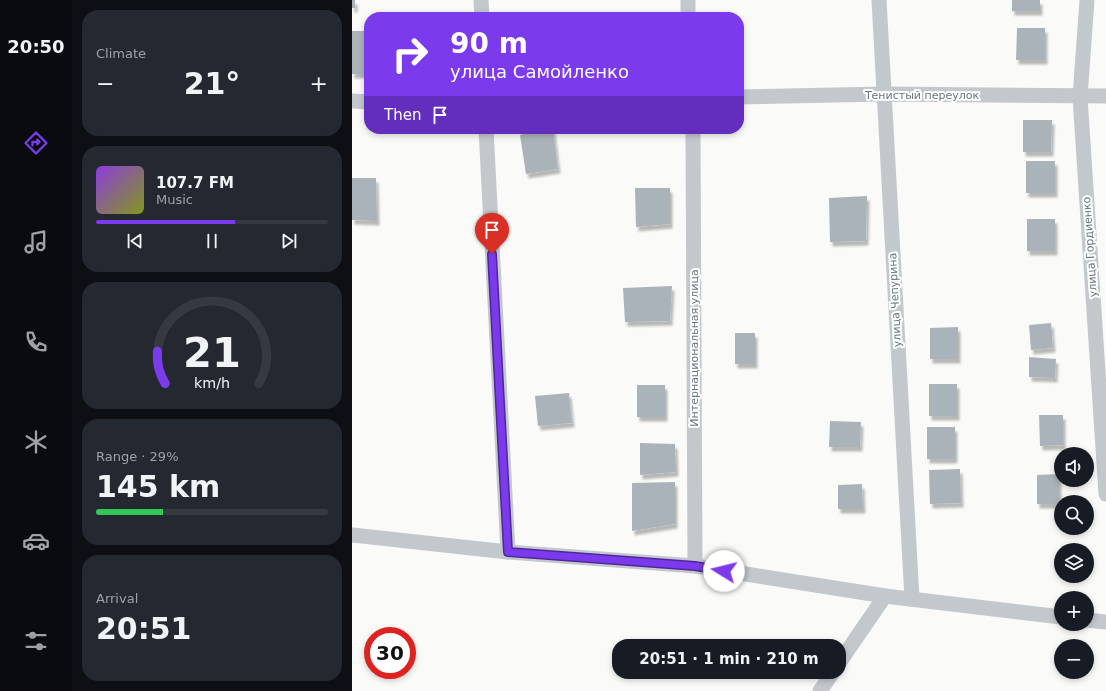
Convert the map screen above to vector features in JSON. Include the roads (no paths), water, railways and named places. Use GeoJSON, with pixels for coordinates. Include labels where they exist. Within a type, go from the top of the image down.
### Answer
{"type":"FeatureCollection","features":[{"type":"Feature","properties":{"kind":"street"},"geometry":{"type":"LineString","coordinates":[[481,0],[482,12]]}},
{"type":"Feature","properties":{"kind":"street"},"geometry":{"type":"LineString","coordinates":[[688,0],[688,12]]}},
{"type":"Feature","properties":{"kind":"street","name":"улица Чепурина"},"geometry":{"type":"LineString","coordinates":[[879,0],[912,599]]}},
{"type":"Feature","properties":{"kind":"street","name":"улица Гордиенко"},"geometry":{"type":"LineString","coordinates":[[1087,0],[1080,97],[1106,494]]}},
{"type":"Feature","properties":{"kind":"street","name":"Тенистый переулок"},"geometry":{"type":"LineString","coordinates":[[744,97],[884,94],[1080,97],[1106,96]]}},
{"type":"Feature","properties":{"kind":"street"},"geometry":{"type":"LineString","coordinates":[[352,101],[364,102]]}},
{"type":"Feature","properties":{"kind":"street"},"geometry":{"type":"LineString","coordinates":[[486,134],[508,552]]}},
{"type":"Feature","properties":{"kind":"street","name":"Интернациональная улица"},"geometry":{"type":"LineString","coordinates":[[693,134],[695,566]]}},
{"type":"Feature","properties":{"kind":"street"},"geometry":{"type":"LineString","coordinates":[[352,535],[508,552],[695,566],[885,596],[1054,616]]}},
{"type":"Feature","properties":{"kind":"street"},"geometry":{"type":"LineString","coordinates":[[846,653],[885,596]]}},
{"type":"Feature","properties":{"kind":"street"},"geometry":{"type":"LineString","coordinates":[[1094,621],[1106,622]]}},
{"type":"Feature","properties":{"kind":"street"},"geometry":{"type":"LineString","coordinates":[[820,691],[828,679]]}}]}
